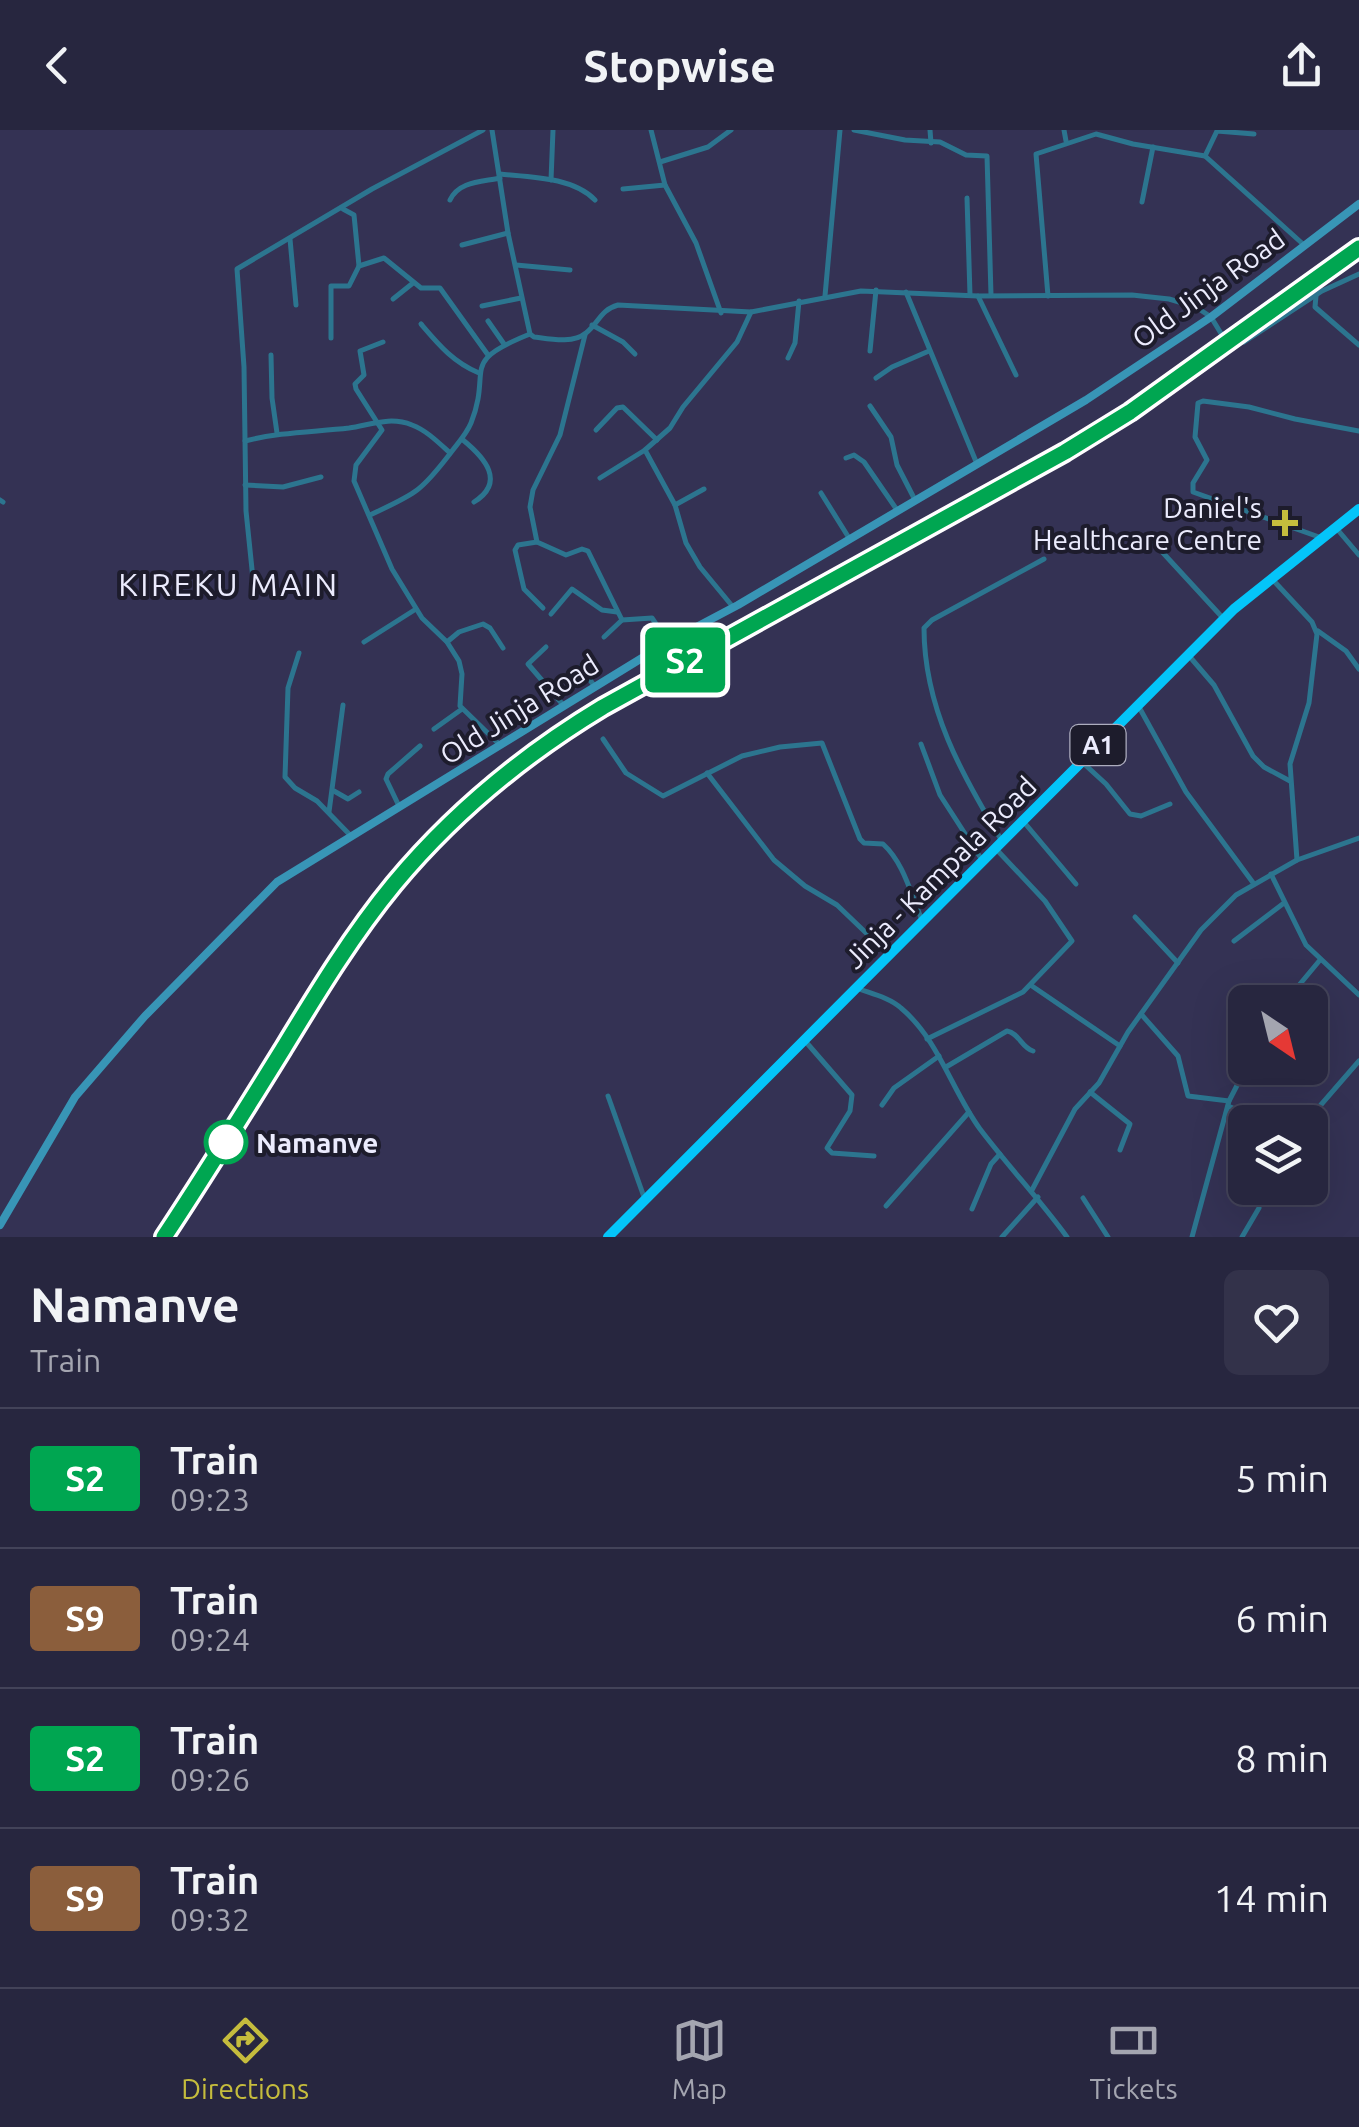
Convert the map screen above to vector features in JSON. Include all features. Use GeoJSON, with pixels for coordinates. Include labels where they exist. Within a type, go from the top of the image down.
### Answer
{"type":"FeatureCollection","features":[{"type":"Feature","properties":{"kind":"highway","name":"Jinja - Kampala Road"},"geometry":{"type":"LineString","coordinates":[[608,1237],[1224,619],[1359,508]]}},
{"type":"Feature","properties":{"kind":"main road","name":"Old Jinja Road"},"geometry":{"type":"LineString","coordinates":[[0,1225],[57,1123],[126,1036],[272,886],[668,642],[733,608],[1086,400],[1211,317],[1359,204]]}},
{"type":"Feature","properties":{"kind":"street"},"geometry":{"type":"LineString","coordinates":[[253,579],[245,485],[237,268],[484,130]]}},
{"type":"Feature","properties":{"kind":"street"},"geometry":{"type":"LineString","coordinates":[[492,130],[508,233],[530,334]]}},
{"type":"Feature","properties":{"kind":"street"},"geometry":{"type":"LineString","coordinates":[[551,180],[553,130]]}},
{"type":"Feature","properties":{"kind":"street"},"geometry":{"type":"LineString","coordinates":[[651,130],[665,185],[696,243],[721,313]]}},
{"type":"Feature","properties":{"kind":"street"},"geometry":{"type":"LineString","coordinates":[[660,162],[708,146],[731,130]]}},
{"type":"Feature","properties":{"kind":"street"},"geometry":{"type":"LineString","coordinates":[[825,297],[840,130]]}},
{"type":"Feature","properties":{"kind":"street"},"geometry":{"type":"LineString","coordinates":[[854,130],[940,142],[966,155],[988,158],[991,296]]}},
{"type":"Feature","properties":{"kind":"street"},"geometry":{"type":"LineString","coordinates":[[930,130],[931,143]]}},
{"type":"Feature","properties":{"kind":"street"},"geometry":{"type":"LineString","coordinates":[[1064,130],[1066,142]]}},
{"type":"Feature","properties":{"kind":"street"},"geometry":{"type":"LineString","coordinates":[[1205,156],[1217,130],[1254,134]]}},
{"type":"Feature","properties":{"kind":"street"},"geometry":{"type":"LineString","coordinates":[[1048,296],[1035,156],[1038,151],[1096,134],[1205,156],[1304,245]]}},
{"type":"Feature","properties":{"kind":"street"},"geometry":{"type":"LineString","coordinates":[[1142,202],[1154,147]]}},
{"type":"Feature","properties":{"kind":"street"},"geometry":{"type":"LineString","coordinates":[[450,200],[456,189],[464,185],[500,176],[551,180],[584,190],[595,200]]}},
{"type":"Feature","properties":{"kind":"street"},"geometry":{"type":"LineString","coordinates":[[624,188],[665,185]]}},
{"type":"Feature","properties":{"kind":"street"},"geometry":{"type":"LineString","coordinates":[[967,198],[970,295]]}},
{"type":"Feature","properties":{"kind":"street"},"geometry":{"type":"LineString","coordinates":[[332,338],[330,286],[349,286],[358,266],[354,215],[340,209]]}},
{"type":"Feature","properties":{"kind":"street"},"geometry":{"type":"LineString","coordinates":[[462,245],[508,233]]}},
{"type":"Feature","properties":{"kind":"street"},"geometry":{"type":"LineString","coordinates":[[290,239],[296,305]]}},
{"type":"Feature","properties":{"kind":"street"},"geometry":{"type":"LineString","coordinates":[[358,266],[384,258],[421,288],[440,288],[488,355]]}},
{"type":"Feature","properties":{"kind":"street"},"geometry":{"type":"LineString","coordinates":[[516,265],[570,270]]}},
{"type":"Feature","properties":{"kind":"street"},"geometry":{"type":"LineString","coordinates":[[1244,342],[1359,274]]}},
{"type":"Feature","properties":{"kind":"street"},"geometry":{"type":"LineString","coordinates":[[394,298],[413,282]]}},
{"type":"Feature","properties":{"kind":"street"},"geometry":{"type":"LineString","coordinates":[[870,350],[876,290]]}},
{"type":"Feature","properties":{"kind":"street"},"geometry":{"type":"LineString","coordinates":[[537,542],[530,497],[560,436],[585,335],[604,310],[618,305],[750,312],[876,290],[978,296],[1151,296],[1188,304],[1211,317],[1226,340],[1185,371]]}},
{"type":"Feature","properties":{"kind":"street"},"geometry":{"type":"LineString","coordinates":[[906,292],[977,464]]}},
{"type":"Feature","properties":{"kind":"street"},"geometry":{"type":"LineString","coordinates":[[978,296],[1016,375]]}},
{"type":"Feature","properties":{"kind":"street"},"geometry":{"type":"LineString","coordinates":[[1315,307],[1316,296]]}},
{"type":"Feature","properties":{"kind":"street"},"geometry":{"type":"LineString","coordinates":[[482,306],[521,298]]}},
{"type":"Feature","properties":{"kind":"street"},"geometry":{"type":"LineString","coordinates":[[788,358],[795,343],[799,301]]}},
{"type":"Feature","properties":{"kind":"street"},"geometry":{"type":"LineString","coordinates":[[1304,304],[1315,307],[1359,345]]}},
{"type":"Feature","properties":{"kind":"street"},"geometry":{"type":"LineString","coordinates":[[600,478],[657,440],[737,342],[750,312]]}},
{"type":"Feature","properties":{"kind":"street"},"geometry":{"type":"LineString","coordinates":[[488,321],[504,344]]}},
{"type":"Feature","properties":{"kind":"street"},"geometry":{"type":"LineString","coordinates":[[421,324],[460,365],[479,372]]}},
{"type":"Feature","properties":{"kind":"street"},"geometry":{"type":"LineString","coordinates":[[592,325],[623,342],[635,354]]}},
{"type":"Feature","properties":{"kind":"street"},"geometry":{"type":"LineString","coordinates":[[370,515],[422,490],[462,440],[475,412],[479,372],[488,355],[530,334],[556,340],[585,335]]}},
{"type":"Feature","properties":{"kind":"street"},"geometry":{"type":"LineString","coordinates":[[383,342],[360,350],[364,376],[355,384],[382,426],[381,435],[356,465],[353,475],[385,556],[416,609],[446,642],[461,667],[460,706],[502,746]]}},
{"type":"Feature","properties":{"kind":"street"},"geometry":{"type":"LineString","coordinates":[[876,378],[929,351]]}},
{"type":"Feature","properties":{"kind":"street"},"geometry":{"type":"LineString","coordinates":[[271,355],[277,433]]}},
{"type":"Feature","properties":{"kind":"street"},"geometry":{"type":"LineString","coordinates":[[1321,538],[1193,492],[1193,483],[1207,460],[1194,437],[1198,403],[1203,400],[1249,406],[1295,420],[1359,431]]}},
{"type":"Feature","properties":{"kind":"street"},"geometry":{"type":"LineString","coordinates":[[870,406],[891,437],[898,465],[915,500]]}},
{"type":"Feature","properties":{"kind":"street"},"geometry":{"type":"LineString","coordinates":[[596,430],[617,408],[624,407],[657,440]]}},
{"type":"Feature","properties":{"kind":"street"},"geometry":{"type":"LineString","coordinates":[[245,441],[277,433],[351,428],[377,421],[410,424],[450,453]]}},
{"type":"Feature","properties":{"kind":"street"},"geometry":{"type":"LineString","coordinates":[[462,440],[484,458],[491,484],[488,494],[474,502]]}},
{"type":"Feature","properties":{"kind":"street"},"geometry":{"type":"LineString","coordinates":[[645,450],[675,505],[682,534],[695,558],[733,608]]}},
{"type":"Feature","properties":{"kind":"street"},"geometry":{"type":"LineString","coordinates":[[846,458],[854,455],[864,462],[897,510]]}},
{"type":"Feature","properties":{"kind":"street"},"geometry":{"type":"LineString","coordinates":[[245,485],[283,488],[321,478]]}},
{"type":"Feature","properties":{"kind":"street"},"geometry":{"type":"LineString","coordinates":[[675,505],[704,489]]}},
{"type":"Feature","properties":{"kind":"street"},"geometry":{"type":"LineString","coordinates":[[821,493],[850,538]]}},
{"type":"Feature","properties":{"kind":"street"},"geometry":{"type":"LineString","coordinates":[[1334,528],[1359,555]]}},
{"type":"Feature","properties":{"kind":"street"},"geometry":{"type":"LineString","coordinates":[[543,608],[524,589],[515,550],[518,545],[537,542],[566,555],[588,552],[622,620]]}},
{"type":"Feature","properties":{"kind":"street"},"geometry":{"type":"LineString","coordinates":[[1153,542],[1224,619]]}},
{"type":"Feature","properties":{"kind":"street"},"geometry":{"type":"LineString","coordinates":[[927,1039],[1032,986],[1072,938],[999,844],[935,710],[925,664],[924,628],[932,620],[1044,559]]}},
{"type":"Feature","properties":{"kind":"street"},"geometry":{"type":"LineString","coordinates":[[1271,577],[1316,629],[1346,652],[1359,670]]}},
{"type":"Feature","properties":{"kind":"street"},"geometry":{"type":"LineString","coordinates":[[551,614],[572,589],[602,610],[617,612]]}},
{"type":"Feature","properties":{"kind":"street"},"geometry":{"type":"LineString","coordinates":[[364,642],[416,609]]}},
{"type":"Feature","properties":{"kind":"street"},"geometry":{"type":"LineString","coordinates":[[604,638],[622,620],[652,618],[668,642]]}},
{"type":"Feature","properties":{"kind":"street"},"geometry":{"type":"LineString","coordinates":[[446,642],[459,632],[482,624],[490,628],[503,648]]}},
{"type":"Feature","properties":{"kind":"street"},"geometry":{"type":"LineString","coordinates":[[1298,860],[1290,781],[1292,752],[1309,704],[1316,629]]}},
{"type":"Feature","properties":{"kind":"street"},"geometry":{"type":"LineString","coordinates":[[546,647],[528,664],[564,706]]}},
{"type":"Feature","properties":{"kind":"street"},"geometry":{"type":"LineString","coordinates":[[299,652],[288,688],[284,777],[329,812],[351,836]]}},
{"type":"Feature","properties":{"kind":"street"},"geometry":{"type":"LineString","coordinates":[[1188,655],[1214,685],[1252,756],[1290,781]]}},
{"type":"Feature","properties":{"kind":"street"},"geometry":{"type":"LineString","coordinates":[[581,666],[595,686]]}},
{"type":"Feature","properties":{"kind":"street"},"geometry":{"type":"LineString","coordinates":[[329,812],[344,705]]}},
{"type":"Feature","properties":{"kind":"street"},"geometry":{"type":"LineString","coordinates":[[1138,705],[1186,792],[1254,884]]}},
{"type":"Feature","properties":{"kind":"street"},"geometry":{"type":"LineString","coordinates":[[434,728],[462,709]]}},
{"type":"Feature","properties":{"kind":"street"},"geometry":{"type":"LineString","coordinates":[[604,739],[626,772],[658,795],[667,796],[748,754],[822,743],[860,839],[864,843],[883,844],[890,851],[899,863],[922,920]]}},
{"type":"Feature","properties":{"kind":"street"},"geometry":{"type":"LineString","coordinates":[[922,744],[940,795],[982,860]]}},
{"type":"Feature","properties":{"kind":"street"},"geometry":{"type":"LineString","coordinates":[[400,808],[386,779],[420,746]]}},
{"type":"Feature","properties":{"kind":"street"},"geometry":{"type":"LineString","coordinates":[[1082,762],[1130,814],[1141,816],[1170,804]]}},
{"type":"Feature","properties":{"kind":"street"},"geometry":{"type":"LineString","coordinates":[[708,772],[774,860],[805,886],[837,905],[888,954]]}},
{"type":"Feature","properties":{"kind":"street"},"geometry":{"type":"LineString","coordinates":[[334,791],[348,799],[359,792]]}},
{"type":"Feature","properties":{"kind":"street"},"geometry":{"type":"LineString","coordinates":[[1023,821],[1076,884]]}},
{"type":"Feature","properties":{"kind":"street"},"geometry":{"type":"LineString","coordinates":[[1032,1190],[1070,1117],[1106,1072],[1141,1014],[1201,930],[1236,895],[1271,874],[1359,838]]}},
{"type":"Feature","properties":{"kind":"street"},"geometry":{"type":"LineString","coordinates":[[1271,874],[1299,933],[1320,960],[1359,995]]}},
{"type":"Feature","properties":{"kind":"street"},"geometry":{"type":"LineString","coordinates":[[1234,941],[1284,903]]}},
{"type":"Feature","properties":{"kind":"street"},"geometry":{"type":"LineString","coordinates":[[1135,918],[1178,963]]}},
{"type":"Feature","properties":{"kind":"street"},"geometry":{"type":"LineString","coordinates":[[1299,985],[1320,960]]}},
{"type":"Feature","properties":{"kind":"street"},"geometry":{"type":"LineString","coordinates":[[1032,986],[1120,1046]]}},
{"type":"Feature","properties":{"kind":"street"},"geometry":{"type":"LineString","coordinates":[[856,988],[901,1008],[939,1056],[968,1112],[1067,1237]]}},
{"type":"Feature","properties":{"kind":"street"},"geometry":{"type":"LineString","coordinates":[[1141,1014],[1178,1056],[1188,1096],[1232,1105]]}},
{"type":"Feature","properties":{"kind":"street"},"geometry":{"type":"LineString","coordinates":[[946,1067],[1007,1031],[1033,1051]]}},
{"type":"Feature","properties":{"kind":"street"},"geometry":{"type":"LineString","coordinates":[[804,1039],[852,1095],[850,1111],[827,1148],[832,1153],[874,1156]]}},
{"type":"Feature","properties":{"kind":"street"},"geometry":{"type":"LineString","coordinates":[[882,1105],[894,1088],[939,1056]]}},
{"type":"Feature","properties":{"kind":"street"},"geometry":{"type":"LineString","coordinates":[[1321,1105],[1359,1062]]}},
{"type":"Feature","properties":{"kind":"street"},"geometry":{"type":"LineString","coordinates":[[1192,1237],[1228,1103],[1237,1085]]}},
{"type":"Feature","properties":{"kind":"street"},"geometry":{"type":"LineString","coordinates":[[1090,1092],[1130,1124],[1120,1150]]}},
{"type":"Feature","properties":{"kind":"street"},"geometry":{"type":"LineString","coordinates":[[608,1096],[646,1200]]}},
{"type":"Feature","properties":{"kind":"street"},"geometry":{"type":"LineString","coordinates":[[886,1206],[968,1112]]}},
{"type":"Feature","properties":{"kind":"street"},"geometry":{"type":"LineString","coordinates":[[972,1209],[991,1164],[1000,1154]]}},
{"type":"Feature","properties":{"kind":"street"},"geometry":{"type":"LineString","coordinates":[[1002,1237],[1038,1198]]}},
{"type":"Feature","properties":{"kind":"street"},"geometry":{"type":"LineString","coordinates":[[1083,1198],[1108,1237]]}},
{"type":"Feature","properties":{"kind":"street"},"geometry":{"type":"LineString","coordinates":[[1242,1237],[1258,1208]]}},
{"type":"Feature","properties":{"kind":"railway"},"geometry":{"type":"LineString","coordinates":[[164,1237],[362,925],[417,858],[491,786],[603,707],[1065,452],[1130,411],[1359,248]]}},
{"type":"Feature","properties":{"kind":"train","name":"S2"},"geometry":{"type":"LineString","coordinates":[[164,1237],[320,988],[393,885],[450,824],[548,740],[731,634],[1065,452],[1130,412],[1359,248]]}},
{"type":"Feature","properties":{"kind":"place","name":"Daniel's Healthcare Centre"},"geometry":{"type":"Point","coordinates":[1285,523]}},
{"type":"Feature","properties":{"kind":"place","name":"Namanve"},"geometry":{"type":"Point","coordinates":[226,1142]}},
{"type":"Feature","properties":{"kind":"district","name":"KIREKU MAIN"},"geometry":{"type":"Point","coordinates":[229,584]}}]}
